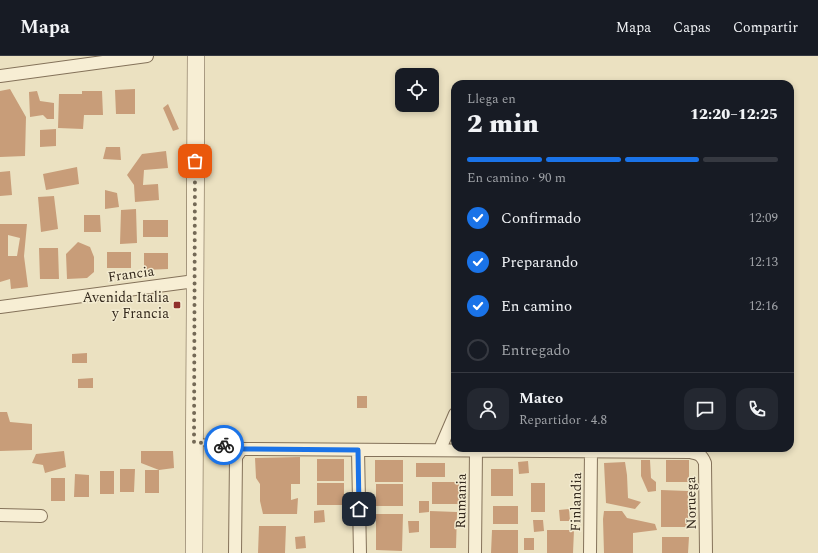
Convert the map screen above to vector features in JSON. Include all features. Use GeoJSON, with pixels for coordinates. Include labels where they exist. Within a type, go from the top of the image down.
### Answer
{"type":"FeatureCollection","features":[{"type":"Feature","properties":{"kind":"street"},"geometry":{"type":"LineString","coordinates":[[0,76],[147,56]]}},
{"type":"Feature","properties":{"kind":"street"},"geometry":{"type":"LineString","coordinates":[[194,553],[196,56]]}},
{"type":"Feature","properties":{"kind":"street","name":"Francia"},"geometry":{"type":"LineString","coordinates":[[0,307],[195,281]]}},
{"type":"Feature","properties":{"kind":"street"},"geometry":{"type":"LineString","coordinates":[[440,449],[451,423]]}},
{"type":"Feature","properties":{"kind":"street"},"geometry":{"type":"LineString","coordinates":[[235,553],[236,457],[241,450],[451,449]]}},
{"type":"Feature","properties":{"kind":"street"},"geometry":{"type":"LineString","coordinates":[[358,450],[360,553]]}},
{"type":"Feature","properties":{"kind":"street","name":"Rumania"},"geometry":{"type":"LineString","coordinates":[[475,553],[476,452]]}},
{"type":"Feature","properties":{"kind":"street","name":"Finlandia"},"geometry":{"type":"LineString","coordinates":[[590,553],[591,452]]}},
{"type":"Feature","properties":{"kind":"street","name":"Noruega"},"geometry":{"type":"LineString","coordinates":[[690,452],[700,454],[705,463],[706,553]]}},
{"type":"Feature","properties":{"kind":"street"},"geometry":{"type":"LineString","coordinates":[[0,515],[41,516]]}},
{"type":"Feature","properties":{"kind":"lane"},"geometry":{"type":"LineString","coordinates":[[194,442],[214,443],[244,449]]}},
{"type":"Feature","properties":{"kind":"building"},"geometry":{"type":"Polygon","coordinates":[[[10,89],[26,117],[25,156],[0,157],[0,91],[10,89]]]}},
{"type":"Feature","properties":{"kind":"building"},"geometry":{"type":"Polygon","coordinates":[[[135,89],[135,114],[116,114],[115,90],[135,89]]]}},
{"type":"Feature","properties":{"kind":"building"},"geometry":{"type":"Polygon","coordinates":[[[37,91],[40,101],[54,103],[54,119],[47,119],[43,115],[30,117],[29,92],[37,91]]]}},
{"type":"Feature","properties":{"kind":"building"},"geometry":{"type":"Polygon","coordinates":[[[82,91],[102,91],[103,115],[84,115],[83,129],[58,128],[59,94],[82,94],[82,91]]]}},
{"type":"Feature","properties":{"kind":"building"},"geometry":{"type":"Polygon","coordinates":[[[168,104],[179,129],[173,131],[163,108],[168,104]]]}},
{"type":"Feature","properties":{"kind":"building"},"geometry":{"type":"Polygon","coordinates":[[[56,129],[56,146],[40,147],[40,130],[56,129]]]}},
{"type":"Feature","properties":{"kind":"building"},"geometry":{"type":"Polygon","coordinates":[[[106,147],[120,147],[121,160],[103,159],[106,147]]]}},
{"type":"Feature","properties":{"kind":"building"},"geometry":{"type":"Polygon","coordinates":[[[166,151],[168,168],[144,170],[143,185],[158,184],[159,200],[135,202],[134,185],[127,175],[142,154],[166,151]]]}},
{"type":"Feature","properties":{"kind":"building"},"geometry":{"type":"Polygon","coordinates":[[[77,167],[79,184],[46,190],[43,174],[77,167]]]}},
{"type":"Feature","properties":{"kind":"building"},"geometry":{"type":"Polygon","coordinates":[[[10,171],[12,195],[0,196],[0,172],[10,171]]]}},
{"type":"Feature","properties":{"kind":"building"},"geometry":{"type":"Polygon","coordinates":[[[105,190],[117,193],[119,207],[105,209],[105,190]]]}},
{"type":"Feature","properties":{"kind":"building"},"geometry":{"type":"Polygon","coordinates":[[[54,196],[58,229],[41,232],[38,197],[54,196]]]}},
{"type":"Feature","properties":{"kind":"building"},"geometry":{"type":"Polygon","coordinates":[[[136,209],[137,243],[120,244],[121,210],[136,209]]]}},
{"type":"Feature","properties":{"kind":"building"},"geometry":{"type":"Polygon","coordinates":[[[84,215],[100,215],[101,232],[84,232],[84,215]]]}},
{"type":"Feature","properties":{"kind":"building"},"geometry":{"type":"Polygon","coordinates":[[[143,220],[168,220],[168,237],[143,237],[143,220]]]}},
{"type":"Feature","properties":{"kind":"building"},"geometry":{"type":"Polygon","coordinates":[[[0,224],[27,224],[24,256],[28,287],[11,289],[10,279],[0,282],[0,224]],[[8,235],[8,256],[17,256],[20,238],[8,235]]]}},
{"type":"Feature","properties":{"kind":"building"},"geometry":{"type":"Polygon","coordinates":[[[78,242],[90,247],[94,257],[94,272],[87,278],[67,279],[66,254],[78,242]]]}},
{"type":"Feature","properties":{"kind":"building"},"geometry":{"type":"Polygon","coordinates":[[[39,248],[58,248],[59,279],[40,279],[39,248]]]}},
{"type":"Feature","properties":{"kind":"building"},"geometry":{"type":"Polygon","coordinates":[[[107,252],[131,252],[131,268],[107,268],[107,252]]]}},
{"type":"Feature","properties":{"kind":"building"},"geometry":{"type":"Polygon","coordinates":[[[144,253],[168,253],[168,269],[144,270],[144,253]]]}},
{"type":"Feature","properties":{"kind":"building"},"geometry":{"type":"Polygon","coordinates":[[[87,353],[87,363],[72,363],[72,354],[87,353]]]}},
{"type":"Feature","properties":{"kind":"building"},"geometry":{"type":"Polygon","coordinates":[[[93,378],[93,388],[78,388],[78,379],[93,378]]]}},
{"type":"Feature","properties":{"kind":"building"},"geometry":{"type":"Polygon","coordinates":[[[357,396],[367,396],[367,408],[357,408],[357,396]]]}},
{"type":"Feature","properties":{"kind":"building"},"geometry":{"type":"Polygon","coordinates":[[[0,412],[7,412],[10,422],[32,424],[32,450],[0,451],[0,412]]]}},
{"type":"Feature","properties":{"kind":"building"},"geometry":{"type":"Polygon","coordinates":[[[64,451],[66,467],[45,473],[43,465],[32,463],[36,454],[64,451]]]}},
{"type":"Feature","properties":{"kind":"building"},"geometry":{"type":"Polygon","coordinates":[[[141,451],[173,451],[174,468],[159,470],[141,463],[141,451]]]}},
{"type":"Feature","properties":{"kind":"building"},"geometry":{"type":"Polygon","coordinates":[[[300,457],[300,484],[291,484],[291,500],[298,498],[297,514],[263,514],[260,501],[260,484],[256,478],[255,458],[300,457]]]}},
{"type":"Feature","properties":{"kind":"building"},"geometry":{"type":"Polygon","coordinates":[[[317,459],[344,459],[344,481],[317,481],[317,459]]]}},
{"type":"Feature","properties":{"kind":"building"},"geometry":{"type":"Polygon","coordinates":[[[375,460],[403,460],[403,482],[375,482],[375,460]]]}},
{"type":"Feature","properties":{"kind":"building"},"geometry":{"type":"Polygon","coordinates":[[[641,460],[650,460],[651,478],[656,482],[656,491],[648,492],[641,476],[641,460]]]}},
{"type":"Feature","properties":{"kind":"building"},"geometry":{"type":"Polygon","coordinates":[[[666,460],[689,460],[689,482],[666,482],[666,460]]]}},
{"type":"Feature","properties":{"kind":"building"},"geometry":{"type":"Polygon","coordinates":[[[528,461],[529,473],[519,474],[518,462],[528,461]]]}},
{"type":"Feature","properties":{"kind":"building"},"geometry":{"type":"Polygon","coordinates":[[[625,462],[628,498],[641,502],[635,509],[606,503],[604,463],[625,462]]]}},
{"type":"Feature","properties":{"kind":"building"},"geometry":{"type":"Polygon","coordinates":[[[416,463],[445,463],[445,477],[416,477],[416,463]]]}},
{"type":"Feature","properties":{"kind":"building"},"geometry":{"type":"Polygon","coordinates":[[[120,469],[135,469],[134,492],[120,492],[120,469]]]}},
{"type":"Feature","properties":{"kind":"building"},"geometry":{"type":"Polygon","coordinates":[[[491,469],[513,469],[513,496],[491,496],[491,469]]]}},
{"type":"Feature","properties":{"kind":"building"},"geometry":{"type":"Polygon","coordinates":[[[145,470],[159,470],[159,493],[145,493],[145,470]]]}},
{"type":"Feature","properties":{"kind":"building"},"geometry":{"type":"Polygon","coordinates":[[[100,471],[114,471],[114,494],[100,494],[100,471]]]}},
{"type":"Feature","properties":{"kind":"building"},"geometry":{"type":"Polygon","coordinates":[[[75,474],[89,475],[89,497],[74,497],[75,474]]]}},
{"type":"Feature","properties":{"kind":"building"},"geometry":{"type":"Polygon","coordinates":[[[51,478],[65,478],[65,501],[51,501],[51,478]]]}},
{"type":"Feature","properties":{"kind":"building"},"geometry":{"type":"Polygon","coordinates":[[[432,482],[460,482],[460,504],[432,504],[432,482]]]}},
{"type":"Feature","properties":{"kind":"building"},"geometry":{"type":"Polygon","coordinates":[[[317,483],[344,483],[344,505],[317,505],[317,483]]]}},
{"type":"Feature","properties":{"kind":"building"},"geometry":{"type":"Polygon","coordinates":[[[531,483],[545,483],[545,512],[531,512],[531,483]]]}},
{"type":"Feature","properties":{"kind":"building"},"geometry":{"type":"Polygon","coordinates":[[[376,484],[403,484],[403,506],[376,506],[376,484]]]}},
{"type":"Feature","properties":{"kind":"building"},"geometry":{"type":"Polygon","coordinates":[[[661,490],[688,491],[688,527],[661,527],[661,490]]]}},
{"type":"Feature","properties":{"kind":"building"},"geometry":{"type":"Polygon","coordinates":[[[419,501],[429,501],[429,512],[419,513],[419,501]]]}},
{"type":"Feature","properties":{"kind":"building"},"geometry":{"type":"Polygon","coordinates":[[[493,506],[518,506],[518,524],[493,524],[493,506]]]}},
{"type":"Feature","properties":{"kind":"building"},"geometry":{"type":"Polygon","coordinates":[[[569,509],[570,521],[560,521],[559,510],[569,509]]]}},
{"type":"Feature","properties":{"kind":"building"},"geometry":{"type":"Polygon","coordinates":[[[324,510],[325,522],[314,523],[314,511],[324,510]]]}},
{"type":"Feature","properties":{"kind":"building"},"geometry":{"type":"Polygon","coordinates":[[[430,511],[457,512],[456,548],[430,548],[430,511]]]}},
{"type":"Feature","properties":{"kind":"building"},"geometry":{"type":"Polygon","coordinates":[[[604,511],[622,511],[627,518],[655,524],[657,530],[633,533],[633,553],[604,553],[604,511]]]}},
{"type":"Feature","properties":{"kind":"building"},"geometry":{"type":"Polygon","coordinates":[[[376,514],[403,514],[402,551],[376,550],[376,514]]]}},
{"type":"Feature","properties":{"kind":"building"},"geometry":{"type":"Polygon","coordinates":[[[533,520],[543,520],[544,531],[534,532],[533,520]]]}},
{"type":"Feature","properties":{"kind":"building"},"geometry":{"type":"Polygon","coordinates":[[[408,521],[419,521],[419,532],[409,533],[408,521]]]}},
{"type":"Feature","properties":{"kind":"building"},"geometry":{"type":"Polygon","coordinates":[[[259,526],[286,526],[285,553],[258,553],[259,526]]]}},
{"type":"Feature","properties":{"kind":"building"},"geometry":{"type":"Polygon","coordinates":[[[492,530],[518,530],[518,553],[491,553],[492,530]]]}},
{"type":"Feature","properties":{"kind":"building"},"geometry":{"type":"Polygon","coordinates":[[[547,530],[574,530],[573,553],[547,553],[547,530]]]}},
{"type":"Feature","properties":{"kind":"building"},"geometry":{"type":"Polygon","coordinates":[[[305,536],[306,548],[296,549],[295,537],[305,536]]]}},
{"type":"Feature","properties":{"kind":"building"},"geometry":{"type":"Polygon","coordinates":[[[662,537],[689,537],[688,553],[662,553],[662,537]]]}},
{"type":"Feature","properties":{"kind":"building"},"geometry":{"type":"Polygon","coordinates":[[[524,538],[534,538],[534,550],[524,550],[524,538]]]}},
{"type":"Feature","properties":{"kind":"way so far"},"geometry":{"type":"LineString","coordinates":[[195,161],[194,442],[224,445]]}},
{"type":"Feature","properties":{"kind":"place","name":"Avenida Italia y Francia"},"geometry":{"type":"Point","coordinates":[177,305]}},
{"type":"Feature","properties":{"kind":"route"},"geometry":{"type":"LineString","coordinates":[[224,445],[244,449],[358,450],[359,509]]}}]}
